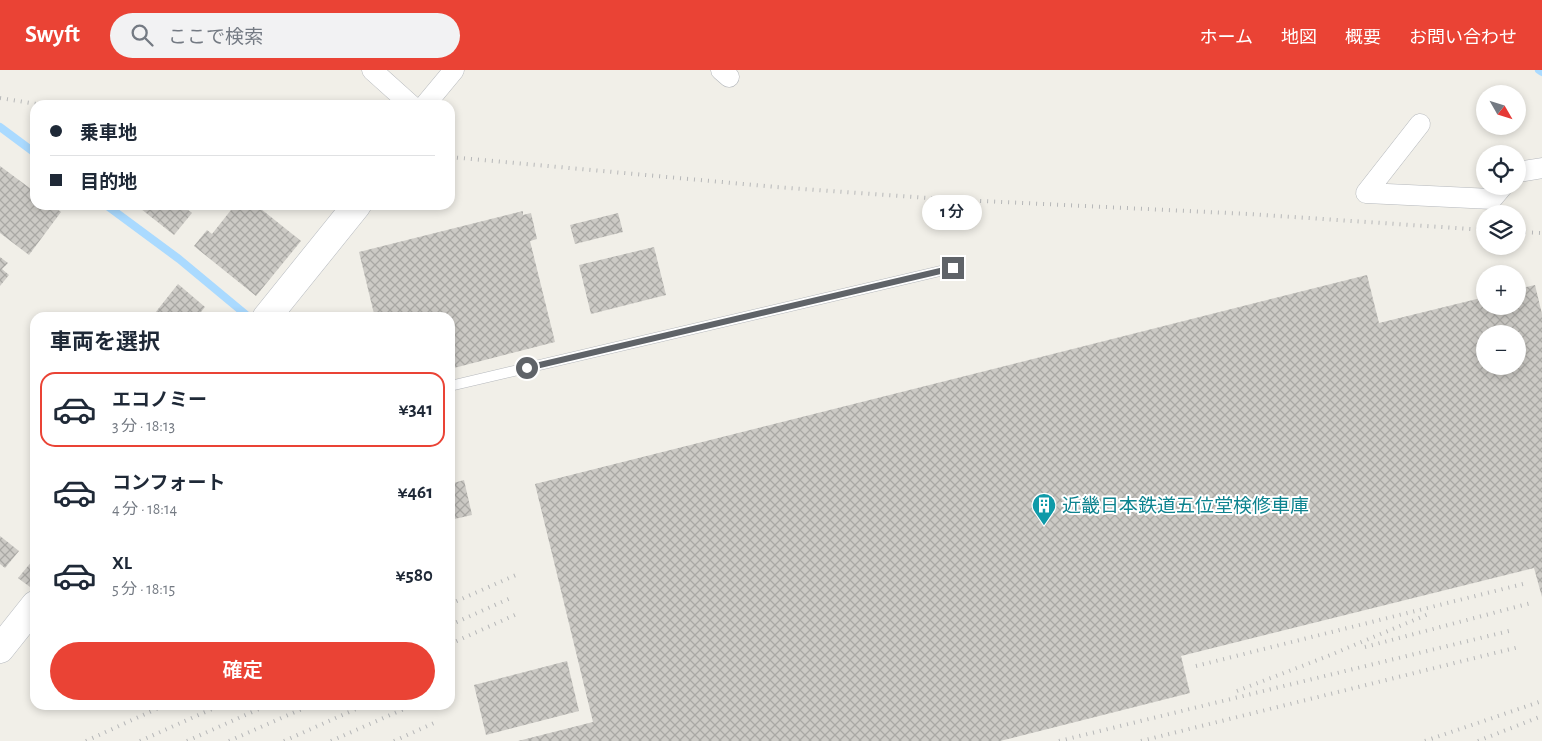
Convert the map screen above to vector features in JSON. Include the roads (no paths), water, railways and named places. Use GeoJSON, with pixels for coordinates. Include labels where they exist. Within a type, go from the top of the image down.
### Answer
{"type":"FeatureCollection","features":[{"type":"Feature","properties":{"kind":"street"},"geometry":{"type":"LineString","coordinates":[[372,70],[405,100]]}},
{"type":"Feature","properties":{"kind":"street"},"geometry":{"type":"LineString","coordinates":[[429,100],[454,70]]}},
{"type":"Feature","properties":{"kind":"street"},"geometry":{"type":"LineString","coordinates":[[1420,124],[1366,193],[1492,199],[1495,195]]}},
{"type":"Feature","properties":{"kind":"street"},"geometry":{"type":"LineString","coordinates":[[1526,171],[1542,168]]}},
{"type":"Feature","properties":{"kind":"street"},"geometry":{"type":"LineString","coordinates":[[271,312],[353,210]]}},
{"type":"Feature","properties":{"kind":"street"},"geometry":{"type":"LineString","coordinates":[[0,649],[30,611]]}},
{"type":"Feature","properties":{"kind":"lane"},"geometry":{"type":"LineString","coordinates":[[455,385],[953,268]]}},
{"type":"Feature","properties":{"kind":"waterway"},"geometry":{"type":"LineString","coordinates":[[0,127],[30,149]]}},
{"type":"Feature","properties":{"kind":"waterway"},"geometry":{"type":"LineString","coordinates":[[113,210],[179,259],[243,312]]}},
{"type":"Feature","properties":{"kind":"railway"},"geometry":{"type":"LineString","coordinates":[[0,98],[30,103]]}},
{"type":"Feature","properties":{"kind":"railway"},"geometry":{"type":"LineString","coordinates":[[455,157],[776,187],[941,199],[1249,214],[1476,229]]}},
{"type":"Feature","properties":{"kind":"railway"},"geometry":{"type":"LineString","coordinates":[[1526,232],[1542,233]]}},
{"type":"Feature","properties":{"kind":"railway"},"geometry":{"type":"LineString","coordinates":[[455,602],[516,575]]}},
{"type":"Feature","properties":{"kind":"railway"},"geometry":{"type":"LineString","coordinates":[[1196,666],[1527,583]]}},
{"type":"Feature","properties":{"kind":"railway"},"geometry":{"type":"LineString","coordinates":[[455,623],[513,597]]}},
{"type":"Feature","properties":{"kind":"railway"},"geometry":{"type":"LineString","coordinates":[[1365,647],[1531,603]]}},
{"type":"Feature","properties":{"kind":"railway"},"geometry":{"type":"LineString","coordinates":[[1237,691],[1431,613]]}},
{"type":"Feature","properties":{"kind":"railway"},"geometry":{"type":"LineString","coordinates":[[455,642],[517,614]]}},
{"type":"Feature","properties":{"kind":"railway"},"geometry":{"type":"LineString","coordinates":[[1059,741],[1513,630]]}},
{"type":"Feature","properties":{"kind":"railway"},"geometry":{"type":"LineString","coordinates":[[1141,741],[1519,647]]}},
{"type":"Feature","properties":{"kind":"railway"},"geometry":{"type":"LineString","coordinates":[[1425,741],[1542,701]]}},
{"type":"Feature","properties":{"kind":"railway"},"geometry":{"type":"LineString","coordinates":[[86,741],[154,710]]}},
{"type":"Feature","properties":{"kind":"railway"},"geometry":{"type":"LineString","coordinates":[[140,741],[210,710]]}},
{"type":"Feature","properties":{"kind":"railway"},"geometry":{"type":"LineString","coordinates":[[187,741],[257,710]]}},
{"type":"Feature","properties":{"kind":"railway"},"geometry":{"type":"LineString","coordinates":[[229,741],[300,710]]}},
{"type":"Feature","properties":{"kind":"railway"},"geometry":{"type":"LineString","coordinates":[[284,741],[354,710]]}},
{"type":"Feature","properties":{"kind":"railway"},"geometry":{"type":"LineString","coordinates":[[331,741],[402,710]]}},
{"type":"Feature","properties":{"kind":"railway"},"geometry":{"type":"LineString","coordinates":[[1478,741],[1542,716]]}},
{"type":"Feature","properties":{"kind":"railway"},"geometry":{"type":"LineString","coordinates":[[394,741],[434,723]]}},
{"type":"Feature","properties":{"kind":"place","name":"近畿日本鉄道五位堂検修車庫"},"geometry":{"type":"Point","coordinates":[1044,526]}}]}
